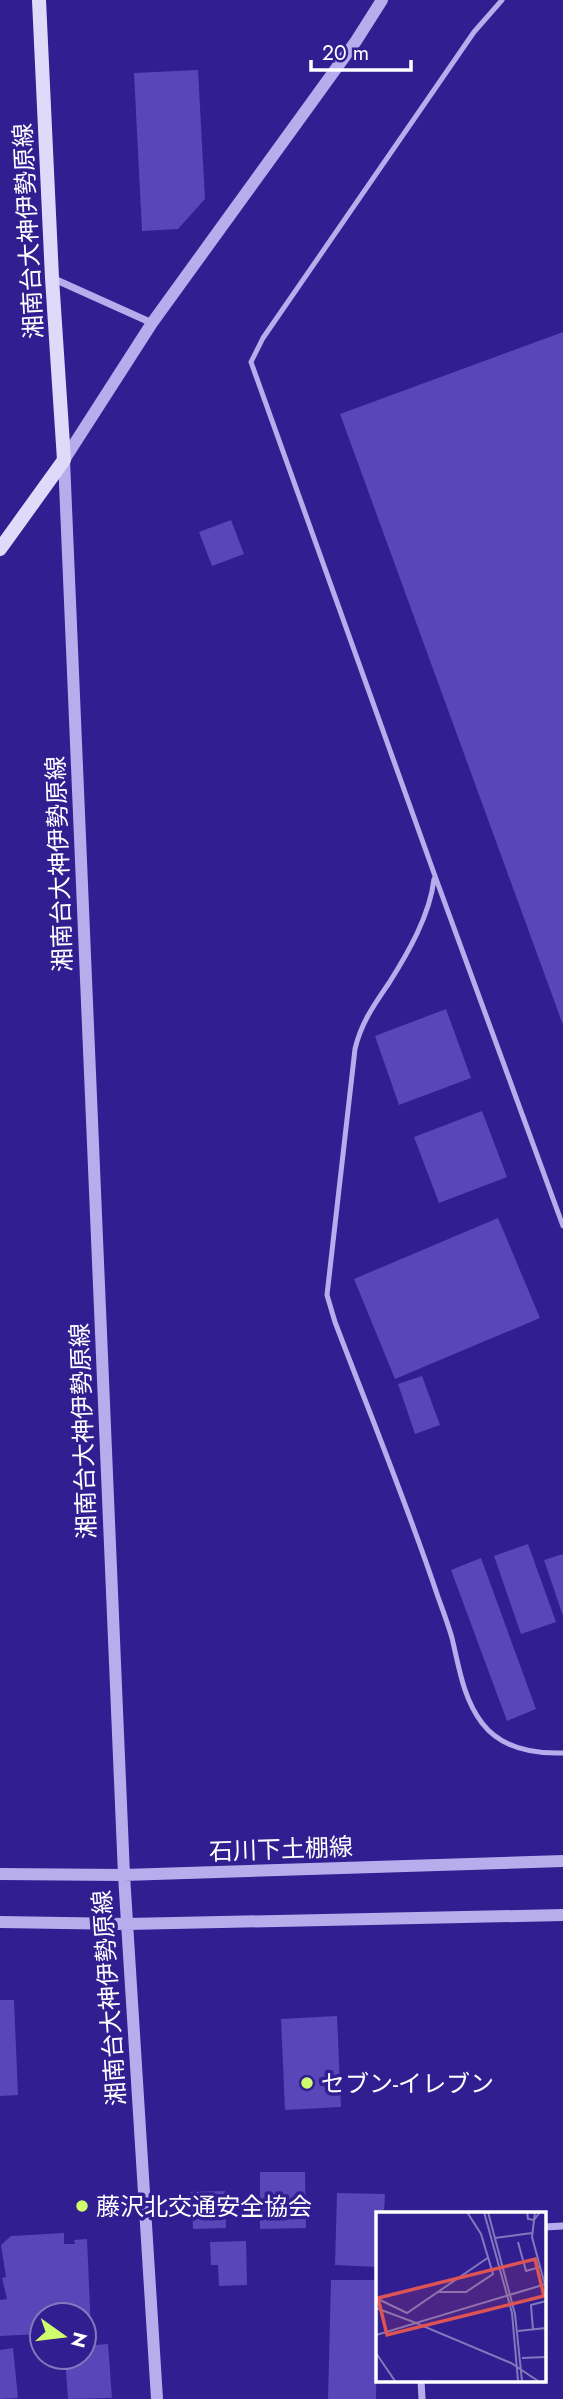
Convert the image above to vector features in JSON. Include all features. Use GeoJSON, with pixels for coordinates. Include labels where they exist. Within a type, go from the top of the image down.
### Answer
{"type":"FeatureCollection","features":[{"type":"Feature","properties":{"kind":"main road","name":"湘南台大神伊勢原線"},"geometry":{"type":"LineString","coordinates":[[39,0],[52,278],[64,460]]}},
{"type":"Feature","properties":{"kind":"main road"},"geometry":{"type":"LineString","coordinates":[[0,549],[64,460]]}},
{"type":"Feature","properties":{"kind":"street"},"geometry":{"type":"LineString","coordinates":[[64,460],[152,323],[356,41],[382,0]]}},
{"type":"Feature","properties":{"kind":"street"},"geometry":{"type":"LineString","coordinates":[[52,278],[152,323]]}},
{"type":"Feature","properties":{"kind":"street","name":"湘南台大神伊勢原線"},"geometry":{"type":"LineString","coordinates":[[64,460],[124,1875],[157,2399]]}},
{"type":"Feature","properties":{"kind":"street","name":"石川下土棚線"},"geometry":{"type":"LineString","coordinates":[[0,1874],[124,1875],[563,1861]]}},
{"type":"Feature","properties":{"kind":"street"},"geometry":{"type":"LineString","coordinates":[[0,1922],[127,1924],[563,1915]]}},
{"type":"Feature","properties":{"kind":"lane"},"geometry":{"type":"LineString","coordinates":[[502,0],[474,32],[263,338],[251,362],[563,1226]]}},
{"type":"Feature","properties":{"kind":"lane"},"geometry":{"type":"LineString","coordinates":[[435,876],[419,926],[401,963],[363,1021],[356,1042],[327,1295],[419,1539],[451,1634],[466,1695],[474,1713],[484,1726],[502,1741],[519,1749],[544,1754],[563,1753]]}},
{"type":"Feature","properties":{"kind":"building"},"geometry":{"type":"Polygon","coordinates":[[[198,70],[205,199],[178,229],[142,231],[134,73],[198,70]]]}},
{"type":"Feature","properties":{"kind":"building"},"geometry":{"type":"Polygon","coordinates":[[[563,332],[563,1025],[340,414],[563,332]]]}},
{"type":"Feature","properties":{"kind":"building"},"geometry":{"type":"Polygon","coordinates":[[[231,520],[244,554],[212,566],[199,532],[231,520]]]}},
{"type":"Feature","properties":{"kind":"building"},"geometry":{"type":"Polygon","coordinates":[[[446,1009],[471,1078],[399,1105],[375,1036],[446,1009]]]}},
{"type":"Feature","properties":{"kind":"building"},"geometry":{"type":"Polygon","coordinates":[[[482,1111],[507,1177],[439,1203],[414,1137],[482,1111]]]}},
{"type":"Feature","properties":{"kind":"building"},"geometry":{"type":"Polygon","coordinates":[[[498,1218],[540,1318],[395,1379],[354,1279],[498,1218]]]}},
{"type":"Feature","properties":{"kind":"building"},"geometry":{"type":"Polygon","coordinates":[[[422,1376],[440,1425],[415,1434],[398,1384],[422,1376]]]}},
{"type":"Feature","properties":{"kind":"building"},"geometry":{"type":"Polygon","coordinates":[[[528,1544],[556,1622],[521,1634],[494,1556],[528,1544]]]}},
{"type":"Feature","properties":{"kind":"building"},"geometry":{"type":"Polygon","coordinates":[[[563,1554],[563,1616],[544,1560],[563,1554]]]}},
{"type":"Feature","properties":{"kind":"building"},"geometry":{"type":"Polygon","coordinates":[[[481,1558],[536,1709],[507,1721],[451,1570],[481,1558]]]}},
{"type":"Feature","properties":{"kind":"building"},"geometry":{"type":"Polygon","coordinates":[[[0,2000],[14,2000],[18,2095],[0,2096],[0,2000]]]}},
{"type":"Feature","properties":{"kind":"building"},"geometry":{"type":"Polygon","coordinates":[[[337,2016],[341,2107],[285,2110],[281,2019],[337,2016]]]}},
{"type":"Feature","properties":{"kind":"building"},"geometry":{"type":"Polygon","coordinates":[[[260,2172],[305,2172],[306,2228],[260,2229],[260,2172]]]}},
{"type":"Feature","properties":{"kind":"building"},"geometry":{"type":"Polygon","coordinates":[[[225,2191],[226,2228],[193,2229],[191,2192],[225,2191]]]}},
{"type":"Feature","properties":{"kind":"building"},"geometry":{"type":"Polygon","coordinates":[[[337,2193],[385,2194],[384,2212],[376,2212],[376,2267],[335,2265],[337,2193]]]}},
{"type":"Feature","properties":{"kind":"building"},"geometry":{"type":"Polygon","coordinates":[[[64,2233],[64,2244],[75,2244],[74,2240],[87,2239],[90,2301],[28,2301],[28,2335],[0,2336],[0,2300],[7,2299],[2,2278],[6,2277],[1,2245],[11,2236],[64,2233]]]}},
{"type":"Feature","properties":{"kind":"building"},"geometry":{"type":"Polygon","coordinates":[[[246,2241],[247,2285],[219,2286],[218,2265],[211,2265],[210,2242],[246,2241]]]}},
{"type":"Feature","properties":{"kind":"building"},"geometry":{"type":"Polygon","coordinates":[[[331,2280],[376,2280],[376,2399],[328,2399],[331,2280]]]}},
{"type":"Feature","properties":{"kind":"building"},"geometry":{"type":"Polygon","coordinates":[[[108,2344],[112,2398],[68,2399],[66,2371],[98,2371],[98,2345],[108,2344]]]}},
{"type":"Feature","properties":{"kind":"building"},"geometry":{"type":"Polygon","coordinates":[[[13,2348],[18,2398],[0,2399],[0,2350],[13,2348]]]}},
{"type":"Feature","properties":{"kind":"place","name":"セブン-イレブン"},"geometry":{"type":"Point","coordinates":[307,2083]}},
{"type":"Feature","properties":{"kind":"place","name":"藤沢北交通安全協会"},"geometry":{"type":"Point","coordinates":[82,2206]}}]}
